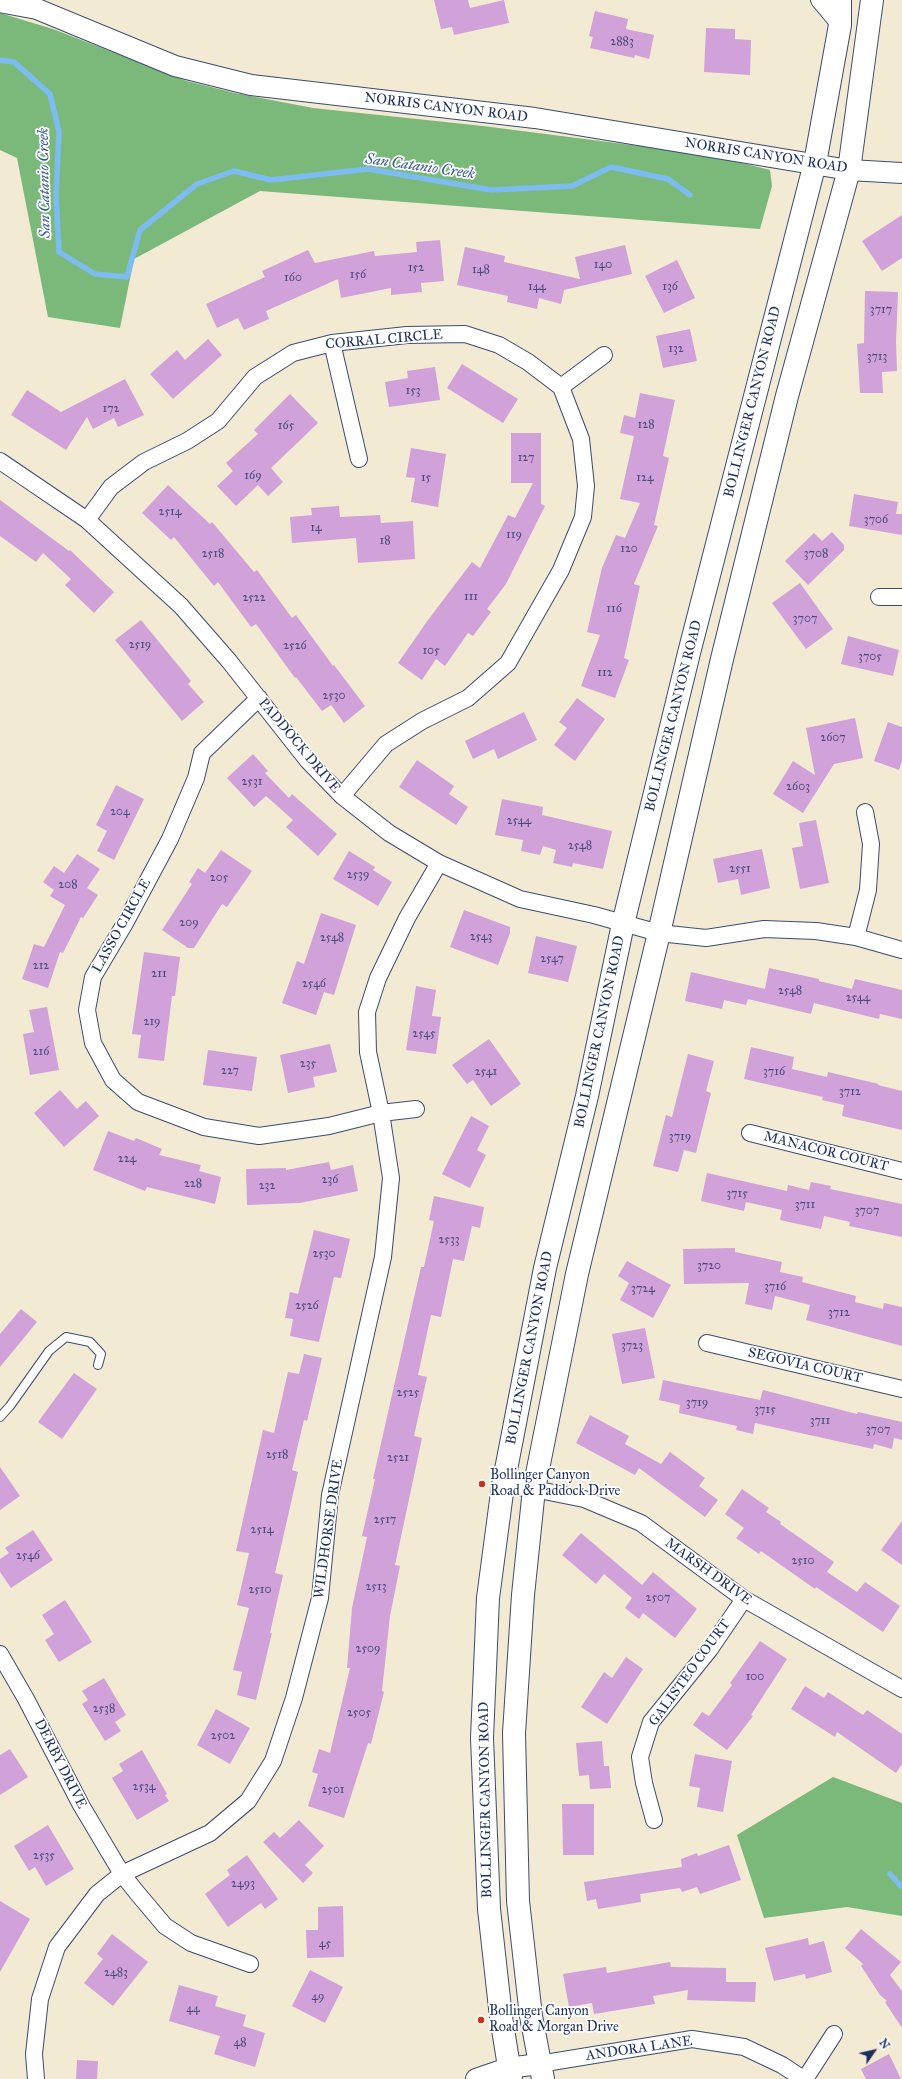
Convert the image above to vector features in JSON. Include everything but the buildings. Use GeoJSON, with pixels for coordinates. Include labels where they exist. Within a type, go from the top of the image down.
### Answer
{"type":"FeatureCollection","features":[{"type":"Feature","properties":{"kind":"main road","name":"BOLLINGER CANYON ROAD"},"geometry":{"type":"LineString","coordinates":[[510,2074],[489,1909],[482,1738],[488,1598],[503,1485],[545,1268],[587,1096],[623,924],[691,646],[815,163],[840,25],[840,0]]}},
{"type":"Feature","properties":{"kind":"main road"},"geometry":{"type":"LineString","coordinates":[[541,2071],[518,1901],[514,1733],[523,1595],[534,1489],[577,1274],[659,933],[728,636],[787,396],[849,170],[872,0]]}},
{"type":"Feature","properties":{"kind":"street"},"geometry":{"type":"LineString","coordinates":[[819,0],[840,25]]}},
{"type":"Feature","properties":{"kind":"street","name":"NORRIS CANYON ROAD"},"geometry":{"type":"LineString","coordinates":[[0,2],[37,8],[175,66],[251,85],[535,118],[815,163],[849,170],[902,173]]}},
{"type":"Feature","properties":{"kind":"street","name":"CORRAL CIRCLE"},"geometry":{"type":"LineString","coordinates":[[88,520],[111,487],[144,462],[187,441],[218,421],[255,377],[293,353],[332,343],[407,335],[465,334],[499,345],[528,362],[561,387]]}},
{"type":"Feature","properties":{"kind":"street"},"geometry":{"type":"LineString","coordinates":[[332,343],[359,459]]}},
{"type":"Feature","properties":{"kind":"street"},"geometry":{"type":"LineString","coordinates":[[342,796],[386,744],[422,721],[468,698],[508,663],[561,570],[583,517],[586,486],[581,439],[561,387],[604,355]]}},
{"type":"Feature","properties":{"kind":"street","name":"PADDOCK DRIVE"},"geometry":{"type":"LineString","coordinates":[[0,461],[88,520],[181,606],[259,698],[308,761],[342,796],[389,833],[439,863],[520,899],[594,915],[659,933],[706,938],[764,929],[816,931],[856,938],[902,950]]}},
{"type":"Feature","properties":{"kind":"street"},"geometry":{"type":"LineString","coordinates":[[879,596],[902,598]]}},
{"type":"Feature","properties":{"kind":"street","name":"LASSO CIRCLE"},"geometry":{"type":"LineString","coordinates":[[259,698],[202,753],[196,778],[170,839],[124,925],[93,977],[86,1010],[93,1043],[113,1080],[138,1102],[204,1127],[259,1136],[329,1126],[381,1113],[416,1109]]}},
{"type":"Feature","properties":{"kind":"street"},"geometry":{"type":"LineString","coordinates":[[856,938],[868,890],[871,844],[866,812]]}},
{"type":"Feature","properties":{"kind":"street","name":"WILDHORSE DRIVE"},"geometry":{"type":"LineString","coordinates":[[36,2079],[34,2054],[40,1999],[57,1947],[96,1894],[122,1874],[210,1833],[248,1801],[273,1761],[292,1705],[320,1598],[330,1494],[383,1257],[391,1178],[381,1113],[368,1052],[367,1012],[378,978],[407,918],[439,863]]}},
{"type":"Feature","properties":{"kind":"street","name":"MANACOR COURT"},"geometry":{"type":"LineString","coordinates":[[750,1133],[902,1171]]}},
{"type":"Feature","properties":{"kind":"street","name":"SEGOVIA COURT"},"geometry":{"type":"LineString","coordinates":[[707,1343],[902,1389]]}},
{"type":"Feature","properties":{"kind":"street","name":"MARSH DRIVE"},"geometry":{"type":"LineString","coordinates":[[503,1485],[534,1489],[584,1499],[641,1523],[744,1599],[901,1685]]}},
{"type":"Feature","properties":{"kind":"street","name":"GALISTEO COURT"},"geometry":{"type":"LineString","coordinates":[[654,1820],[644,1783],[640,1757],[651,1722],[710,1649],[744,1599]]}},
{"type":"Feature","properties":{"kind":"street","name":"DERBY DRIVE"},"geometry":{"type":"LineString","coordinates":[[0,1654],[26,1699],[81,1805],[122,1874],[165,1926],[191,1943],[250,1964]]}},
{"type":"Feature","properties":{"kind":"street"},"geometry":{"type":"LineString","coordinates":[[804,2079],[834,2034]]}},
{"type":"Feature","properties":{"kind":"street","name":"ANDORA LANE"},"geometry":{"type":"LineString","coordinates":[[541,2071],[692,2039],[744,2047],[782,2065],[804,2079]]}},
{"type":"Feature","properties":{"kind":"street"},"geometry":{"type":"LineString","coordinates":[[476,2079],[541,2071]]}},
{"type":"Feature","properties":{"kind":"lane"},"geometry":{"type":"LineString","coordinates":[[0,1417],[10,1406],[50,1350],[66,1337],[90,1342],[101,1354],[98,1365]]}},
{"type":"Feature","properties":{"kind":"green space"},"geometry":{"type":"Polygon","coordinates":[[[0,13],[53,29],[187,81],[235,93],[313,108],[483,126],[710,155],[770,170],[772,186],[760,229],[260,191],[134,259],[120,328],[48,317],[17,158],[0,150],[0,13]]]}},
{"type":"Feature","properties":{"kind":"green space"},"geometry":{"type":"Polygon","coordinates":[[[833,1777],[902,1803],[902,1916],[847,1907],[764,1918],[737,1835],[833,1777]]]}},
{"type":"Feature","properties":{"kind":"waterway","name":"San Catanio Creek"},"geometry":{"type":"LineString","coordinates":[[0,60],[14,62],[50,94],[59,132],[56,195],[59,252],[95,274],[127,277],[140,230],[197,184],[234,171],[271,180],[368,169],[491,190],[572,186],[611,167],[668,179],[690,195]]}},
{"type":"Feature","properties":{"kind":"waterway"},"geometry":{"type":"LineString","coordinates":[[890,1874],[902,1887]]}},
{"type":"Feature","properties":{"kind":"place","name":"Bollinger Canyon Road & Paddock Drive"},"geometry":{"type":"Point","coordinates":[482,1484]}},
{"type":"Feature","properties":{"kind":"place","name":"Bollinger Canyon Road & Morgan Drive"},"geometry":{"type":"Point","coordinates":[481,2020]}}]}
